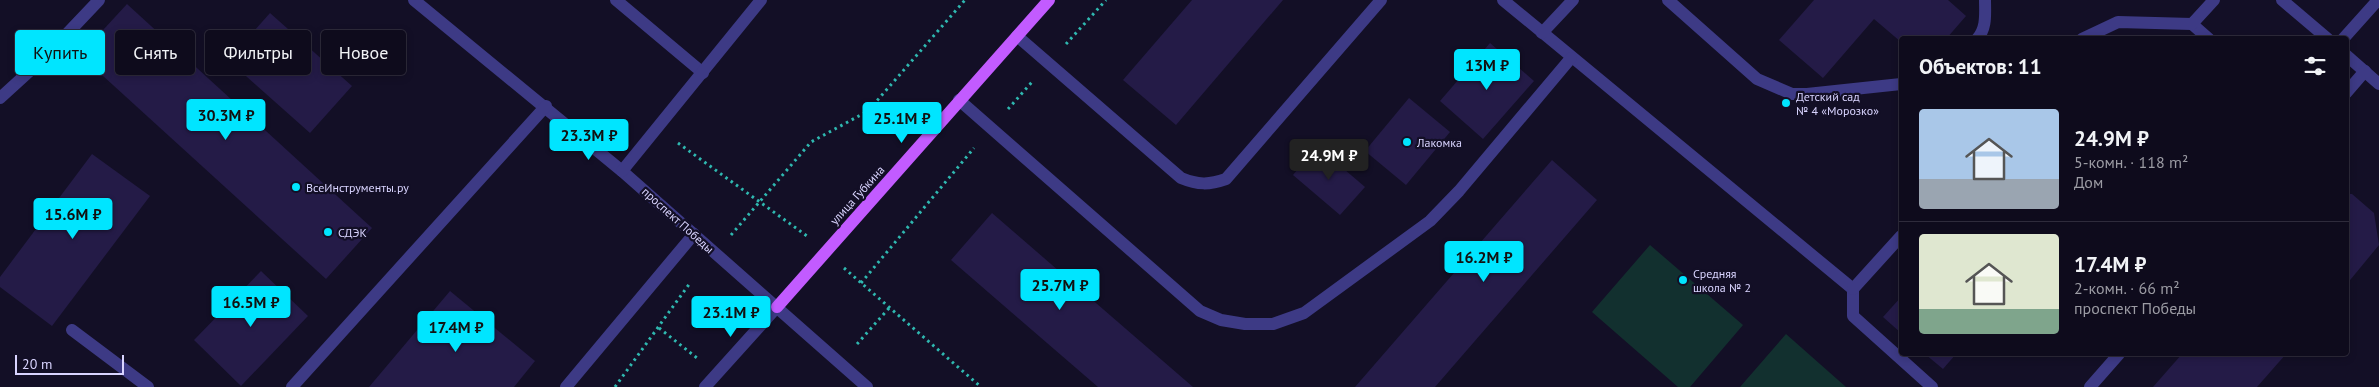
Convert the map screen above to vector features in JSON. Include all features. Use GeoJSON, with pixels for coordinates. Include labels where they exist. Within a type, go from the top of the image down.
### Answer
{"type":"FeatureCollection","features":[{"type":"Feature","properties":{"kind":"main road","name":"улица Губкина"},"geometry":{"type":"LineString","coordinates":[[776,307],[1049,0]]}},
{"type":"Feature","properties":{"kind":"street"},"geometry":{"type":"LineString","coordinates":[[0,98],[46,57],[99,0]]}},
{"type":"Feature","properties":{"kind":"street","name":"проспект Победы"},"geometry":{"type":"LineString","coordinates":[[416,0],[622,171],[867,387]]}},
{"type":"Feature","properties":{"kind":"street"},"geometry":{"type":"LineString","coordinates":[[616,0],[703,74]]}},
{"type":"Feature","properties":{"kind":"street"},"geometry":{"type":"LineString","coordinates":[[622,171],[762,0]]}},
{"type":"Feature","properties":{"kind":"street"},"geometry":{"type":"LineString","coordinates":[[1017,36],[1181,178],[1196,184],[1210,184],[1226,179],[1381,0]]}},
{"type":"Feature","properties":{"kind":"street"},"geometry":{"type":"LineString","coordinates":[[1503,0],[1853,289]]}},
{"type":"Feature","properties":{"kind":"street"},"geometry":{"type":"LineString","coordinates":[[1542,33],[1573,0]]}},
{"type":"Feature","properties":{"kind":"street"},"geometry":{"type":"LineString","coordinates":[[1668,0],[1757,79],[1792,94],[1899,84]]}},
{"type":"Feature","properties":{"kind":"street"},"geometry":{"type":"LineString","coordinates":[[1980,36],[1985,19],[1985,0]]}},
{"type":"Feature","properties":{"kind":"street"},"geometry":{"type":"LineString","coordinates":[[2192,24],[2214,0]]}},
{"type":"Feature","properties":{"kind":"street"},"geometry":{"type":"LineString","coordinates":[[2282,0],[2324,36]]}},
{"type":"Feature","properties":{"kind":"street"},"geometry":{"type":"LineString","coordinates":[[2346,36],[2378,0]]}},
{"type":"Feature","properties":{"kind":"street"},"geometry":{"type":"LineString","coordinates":[[2088,36],[2118,22],[2192,24],[2206,36]]}},
{"type":"Feature","properties":{"kind":"street"},"geometry":{"type":"LineString","coordinates":[[960,100],[1200,311],[1222,320],[1245,324],[1273,324],[1304,313],[1430,221],[1459,192],[1571,58]]}},
{"type":"Feature","properties":{"kind":"street"},"geometry":{"type":"LineString","coordinates":[[2349,58],[2379,84]]}},
{"type":"Feature","properties":{"kind":"street"},"geometry":{"type":"LineString","coordinates":[[2349,90],[2365,71]]}},
{"type":"Feature","properties":{"kind":"street"},"geometry":{"type":"LineString","coordinates":[[292,387],[546,106]]}},
{"type":"Feature","properties":{"kind":"street"},"geometry":{"type":"LineString","coordinates":[[566,387],[694,234]]}},
{"type":"Feature","properties":{"kind":"street"},"geometry":{"type":"LineString","coordinates":[[1899,238],[1853,289],[1854,316],[1932,387]]}},
{"type":"Feature","properties":{"kind":"street","name":"улица Губкина"},"geometry":{"type":"LineString","coordinates":[[706,387],[776,307]]}},
{"type":"Feature","properties":{"kind":"street"},"geometry":{"type":"LineString","coordinates":[[72,330],[148,387]]}},
{"type":"Feature","properties":{"kind":"street"},"geometry":{"type":"LineString","coordinates":[[2090,387],[2117,356]]}},
{"type":"Feature","properties":{"kind":"path"},"geometry":{"type":"LineString","coordinates":[[657,129],[761,202],[811,142],[868,111],[965,0]]}},
{"type":"Feature","properties":{"kind":"path"},"geometry":{"type":"LineString","coordinates":[[890,307],[981,387]]}},
{"type":"Feature","properties":{"kind":"path"},"geometry":{"type":"LineString","coordinates":[[615,387],[658,328]]}},
{"type":"Feature","properties":{"kind":"green space"},"geometry":{"type":"Polygon","coordinates":[[[1650,245],[1743,325],[1690,387],[1678,387],[1592,312],[1650,245]]]}},
{"type":"Feature","properties":{"kind":"green space"},"geometry":{"type":"Polygon","coordinates":[[[1786,334],[1846,387],[1740,387],[1786,334]]]}},
{"type":"Feature","properties":{"kind":"building"},"geometry":{"type":"Polygon","coordinates":[[[1192,0],[1283,0],[1176,125],[1123,80],[1192,0]]]}},
{"type":"Feature","properties":{"kind":"building"},"geometry":{"type":"Polygon","coordinates":[[[1814,0],[1948,0],[1966,16],[1949,36],[1899,36],[1899,40],[1874,19],[1823,78],[1779,40],[1814,0]]]}},
{"type":"Feature","properties":{"kind":"building"},"geometry":{"type":"Polygon","coordinates":[[[127,4],[155,30],[115,30],[115,75],[195,75],[195,66],[372,228],[326,279],[102,75],[105,75],[105,30],[103,30],[127,4]]]}},
{"type":"Feature","properties":{"kind":"building"},"geometry":{"type":"Polygon","coordinates":[[[270,13],[289,30],[255,30],[270,13]]]}},
{"type":"Feature","properties":{"kind":"building"},"geometry":{"type":"Polygon","coordinates":[[[1490,43],[1534,81],[1483,139],[1440,101],[1490,43]]]}},
{"type":"Feature","properties":{"kind":"building"},"geometry":{"type":"Polygon","coordinates":[[[311,50],[321,58],[321,75],[340,75],[352,86],[310,133],[245,75],[311,75],[311,50]]]}},
{"type":"Feature","properties":{"kind":"building","name":"Лакомка"},"geometry":{"type":"Polygon","coordinates":[[[1409,98],[1450,132],[1406,185],[1365,151],[1409,98]]]}},
{"type":"Feature","properties":{"kind":"building"},"geometry":{"type":"Polygon","coordinates":[[[1317,146],[1365,187],[1340,215],[1293,175],[1317,146]]]}},
{"type":"Feature","properties":{"kind":"building"},"geometry":{"type":"Polygon","coordinates":[[[92,154],[150,196],[52,326],[0,287],[0,277],[92,154]]]}},
{"type":"Feature","properties":{"kind":"building"},"geometry":{"type":"Polygon","coordinates":[[[1552,160],[1597,200],[1435,387],[1355,387],[1552,160]]]}},
{"type":"Feature","properties":{"kind":"building"},"geometry":{"type":"Polygon","coordinates":[[[2349,194],[2352,194],[2374,213],[2379,245],[2349,281],[2349,194]]]}},
{"type":"Feature","properties":{"kind":"building"},"geometry":{"type":"Polygon","coordinates":[[[992,213],[1193,387],[1098,387],[951,260],[992,213]]]}},
{"type":"Feature","properties":{"kind":"building"},"geometry":{"type":"Polygon","coordinates":[[[261,271],[308,316],[241,386],[194,340],[261,271]]]}},
{"type":"Feature","properties":{"kind":"building"},"geometry":{"type":"Polygon","coordinates":[[[450,291],[535,361],[514,387],[369,387],[450,291]]]}},
{"type":"Feature","properties":{"kind":"building"},"geometry":{"type":"Polygon","coordinates":[[[1899,299],[1899,331],[1883,317],[1899,299]]]}},
{"type":"Feature","properties":{"kind":"building"},"geometry":{"type":"Polygon","coordinates":[[[1927,356],[1954,356],[1943,369],[1927,356]]]}},
{"type":"Feature","properties":{"kind":"building"},"geometry":{"type":"Polygon","coordinates":[[[2180,356],[2284,356],[2257,387],[2153,387],[2180,356]]]}},
{"type":"Feature","properties":{"kind":"place","name":"Детский сад № 4 «Морозко»"},"geometry":{"type":"Point","coordinates":[1786,103]}},
{"type":"Feature","properties":{"kind":"place","name":"Лакомка"},"geometry":{"type":"Point","coordinates":[1407,142]}},
{"type":"Feature","properties":{"kind":"place","name":"ВсеИнструменты.ру"},"geometry":{"type":"Point","coordinates":[296,187]}},
{"type":"Feature","properties":{"kind":"place","name":"СДЭК"},"geometry":{"type":"Point","coordinates":[328,232]}},
{"type":"Feature","properties":{"kind":"place","name":"Средняя школа № 2"},"geometry":{"type":"Point","coordinates":[1683,280]}}]}
